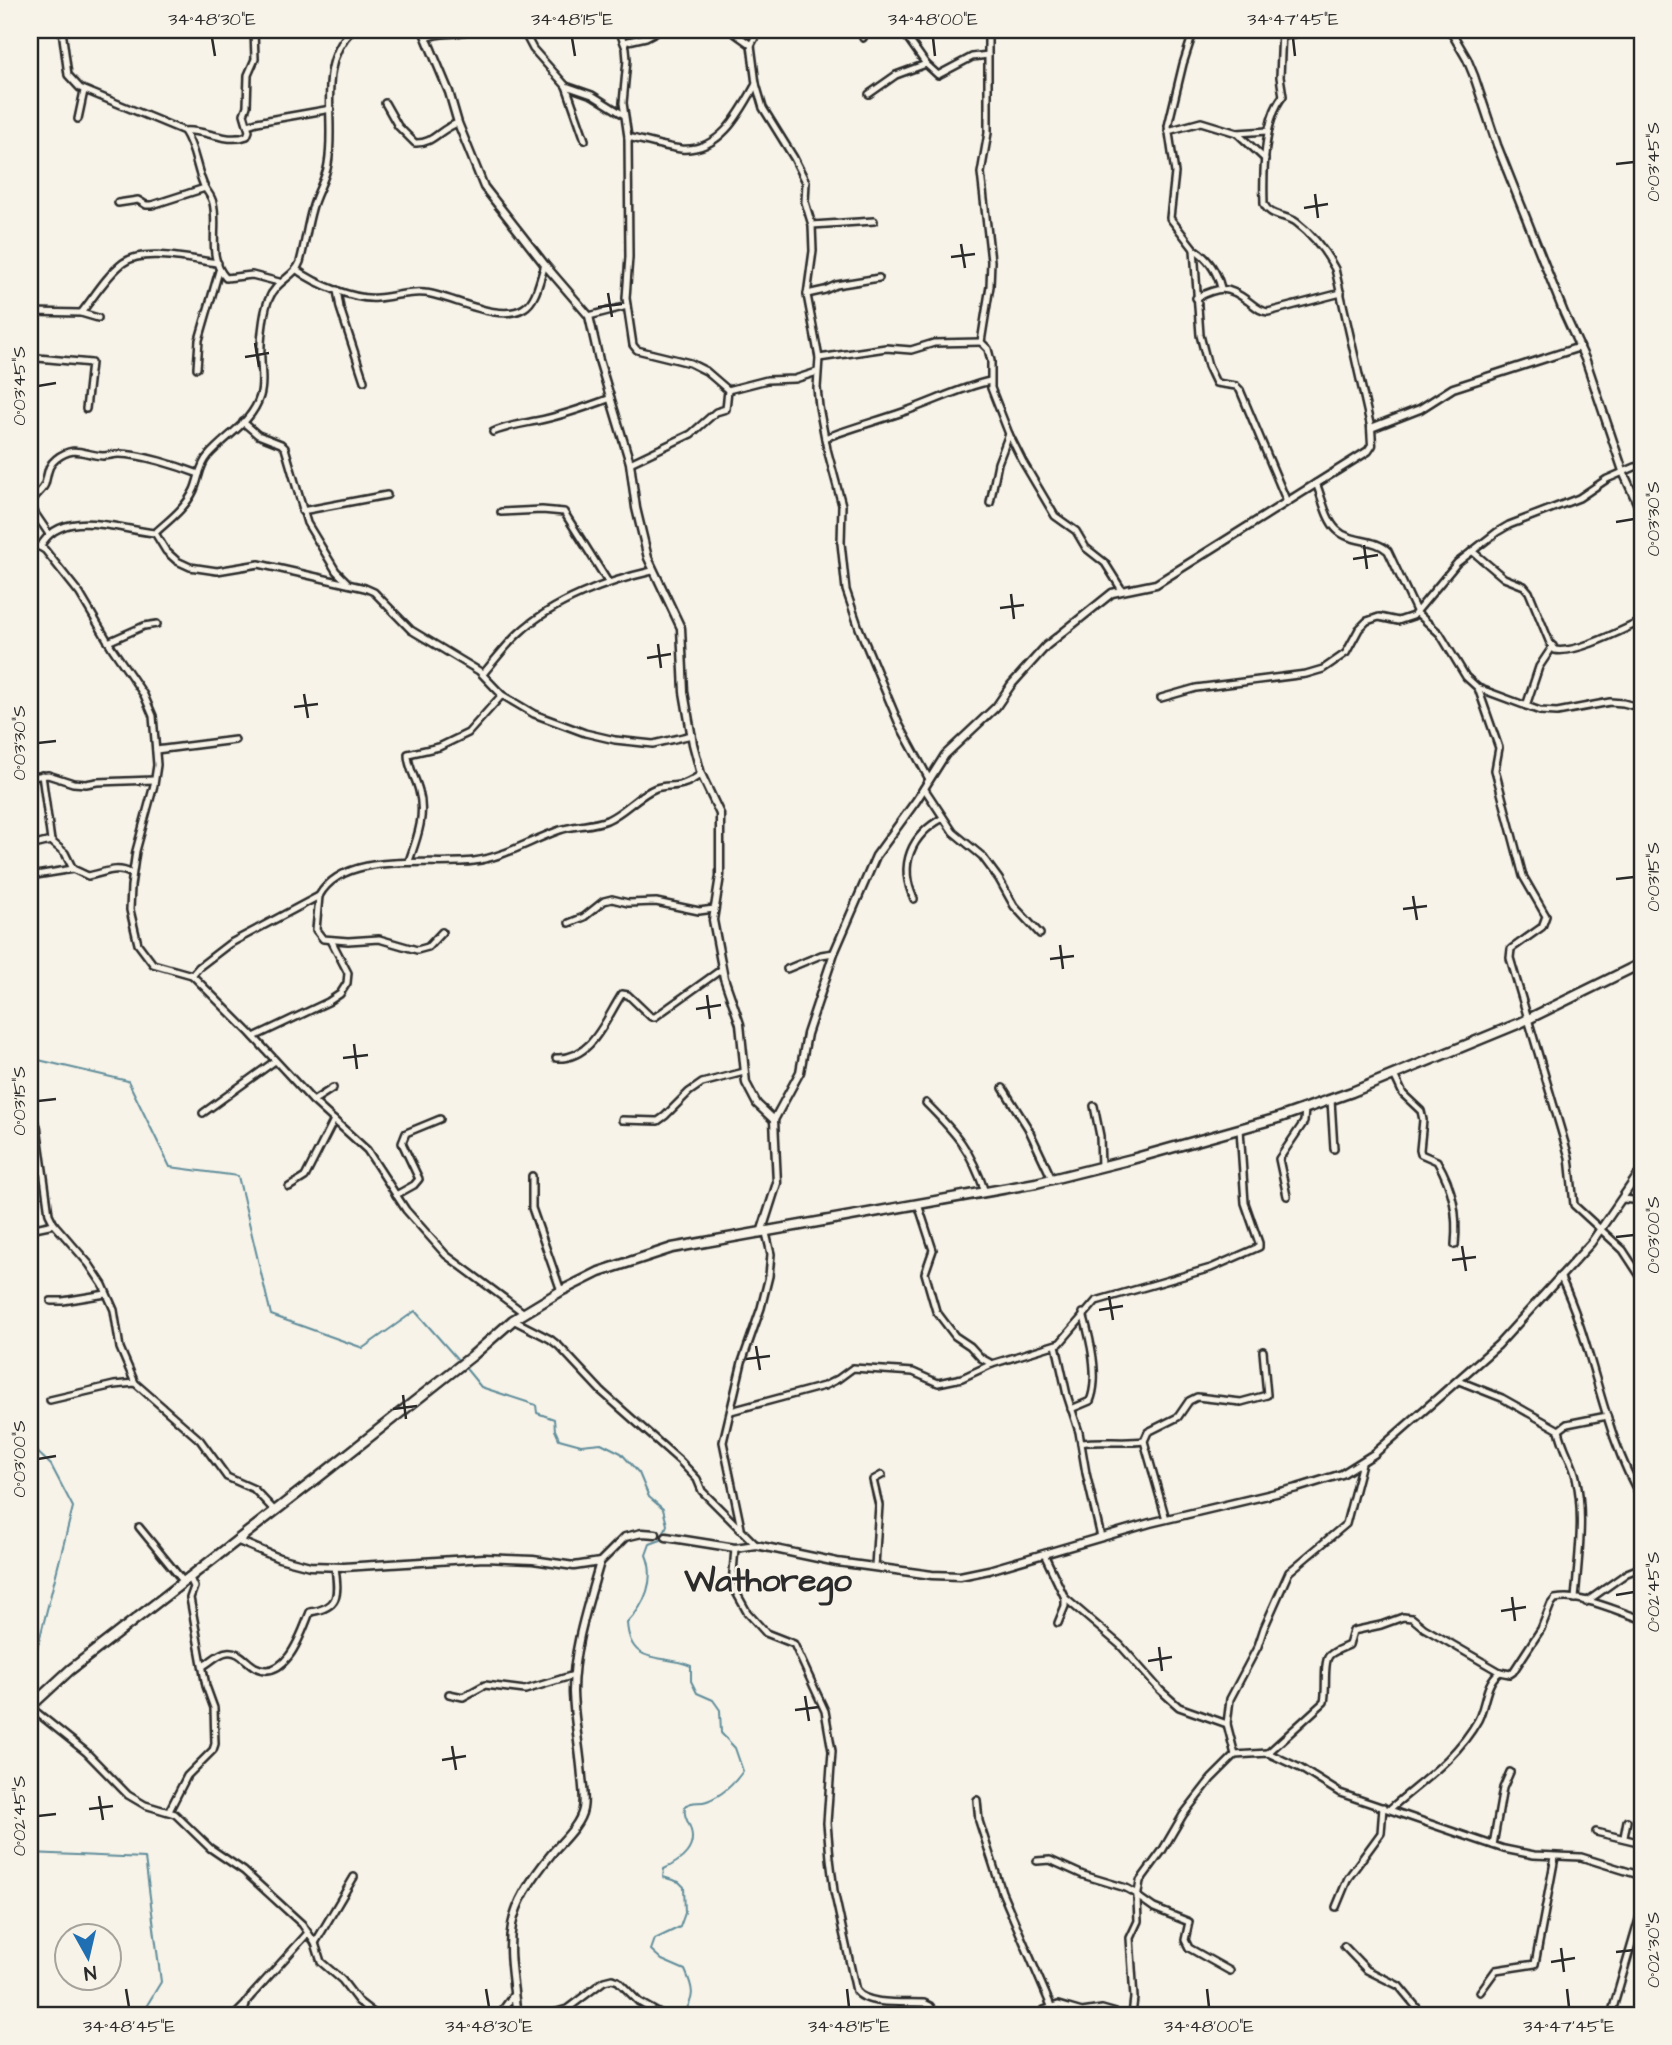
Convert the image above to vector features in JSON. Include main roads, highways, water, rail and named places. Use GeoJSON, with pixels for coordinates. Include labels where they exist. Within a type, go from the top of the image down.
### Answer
{"type":"FeatureCollection","features":[{"type":"Feature","properties":{"kind":"main road"},"geometry":{"type":"LineString","coordinates":[[30,1707],[70,1670],[519,1318],[561,1290],[599,1272],[672,1248],[1052,1179],[1240,1129],[1331,1100],[1394,1075],[1529,1019],[1642,963]]}},
{"type":"Feature","properties":{"kind":"waterway"},"geometry":{"type":"LineString","coordinates":[[30,1058],[128,1081],[170,1167],[238,1176],[271,1315],[363,1348],[415,1311],[459,1361]]}},
{"type":"Feature","properties":{"kind":"waterway"},"geometry":{"type":"LineString","coordinates":[[463,1365],[481,1387],[536,1405],[537,1413],[554,1419],[559,1439],[581,1445],[601,1443],[621,1453],[639,1473],[649,1497],[663,1509],[667,1525],[661,1540],[650,1544],[646,1555],[649,1582],[644,1600],[627,1623],[629,1637],[641,1653],[691,1666],[691,1681],[697,1693],[713,1700],[720,1710],[721,1733],[735,1748],[743,1771],[732,1785],[718,1796],[685,1806],[692,1842],[682,1858],[664,1869],[663,1877],[679,1882],[684,1887],[685,1913],[680,1927],[655,1939],[651,1950],[662,1960],[685,1970],[692,1993],[683,2015]]}},
{"type":"Feature","properties":{"kind":"waterway"},"geometry":{"type":"LineString","coordinates":[[30,1445],[51,1465],[73,1507],[34,1661],[30,1665]]}},
{"type":"Feature","properties":{"kind":"waterway"},"geometry":{"type":"LineString","coordinates":[[30,1853],[145,1858],[161,1982],[141,2015]]}},
{"type":"Feature","properties":{"kind":"district","name":"Wathorego"},"geometry":{"type":"Point","coordinates":[768,1579]}}]}
